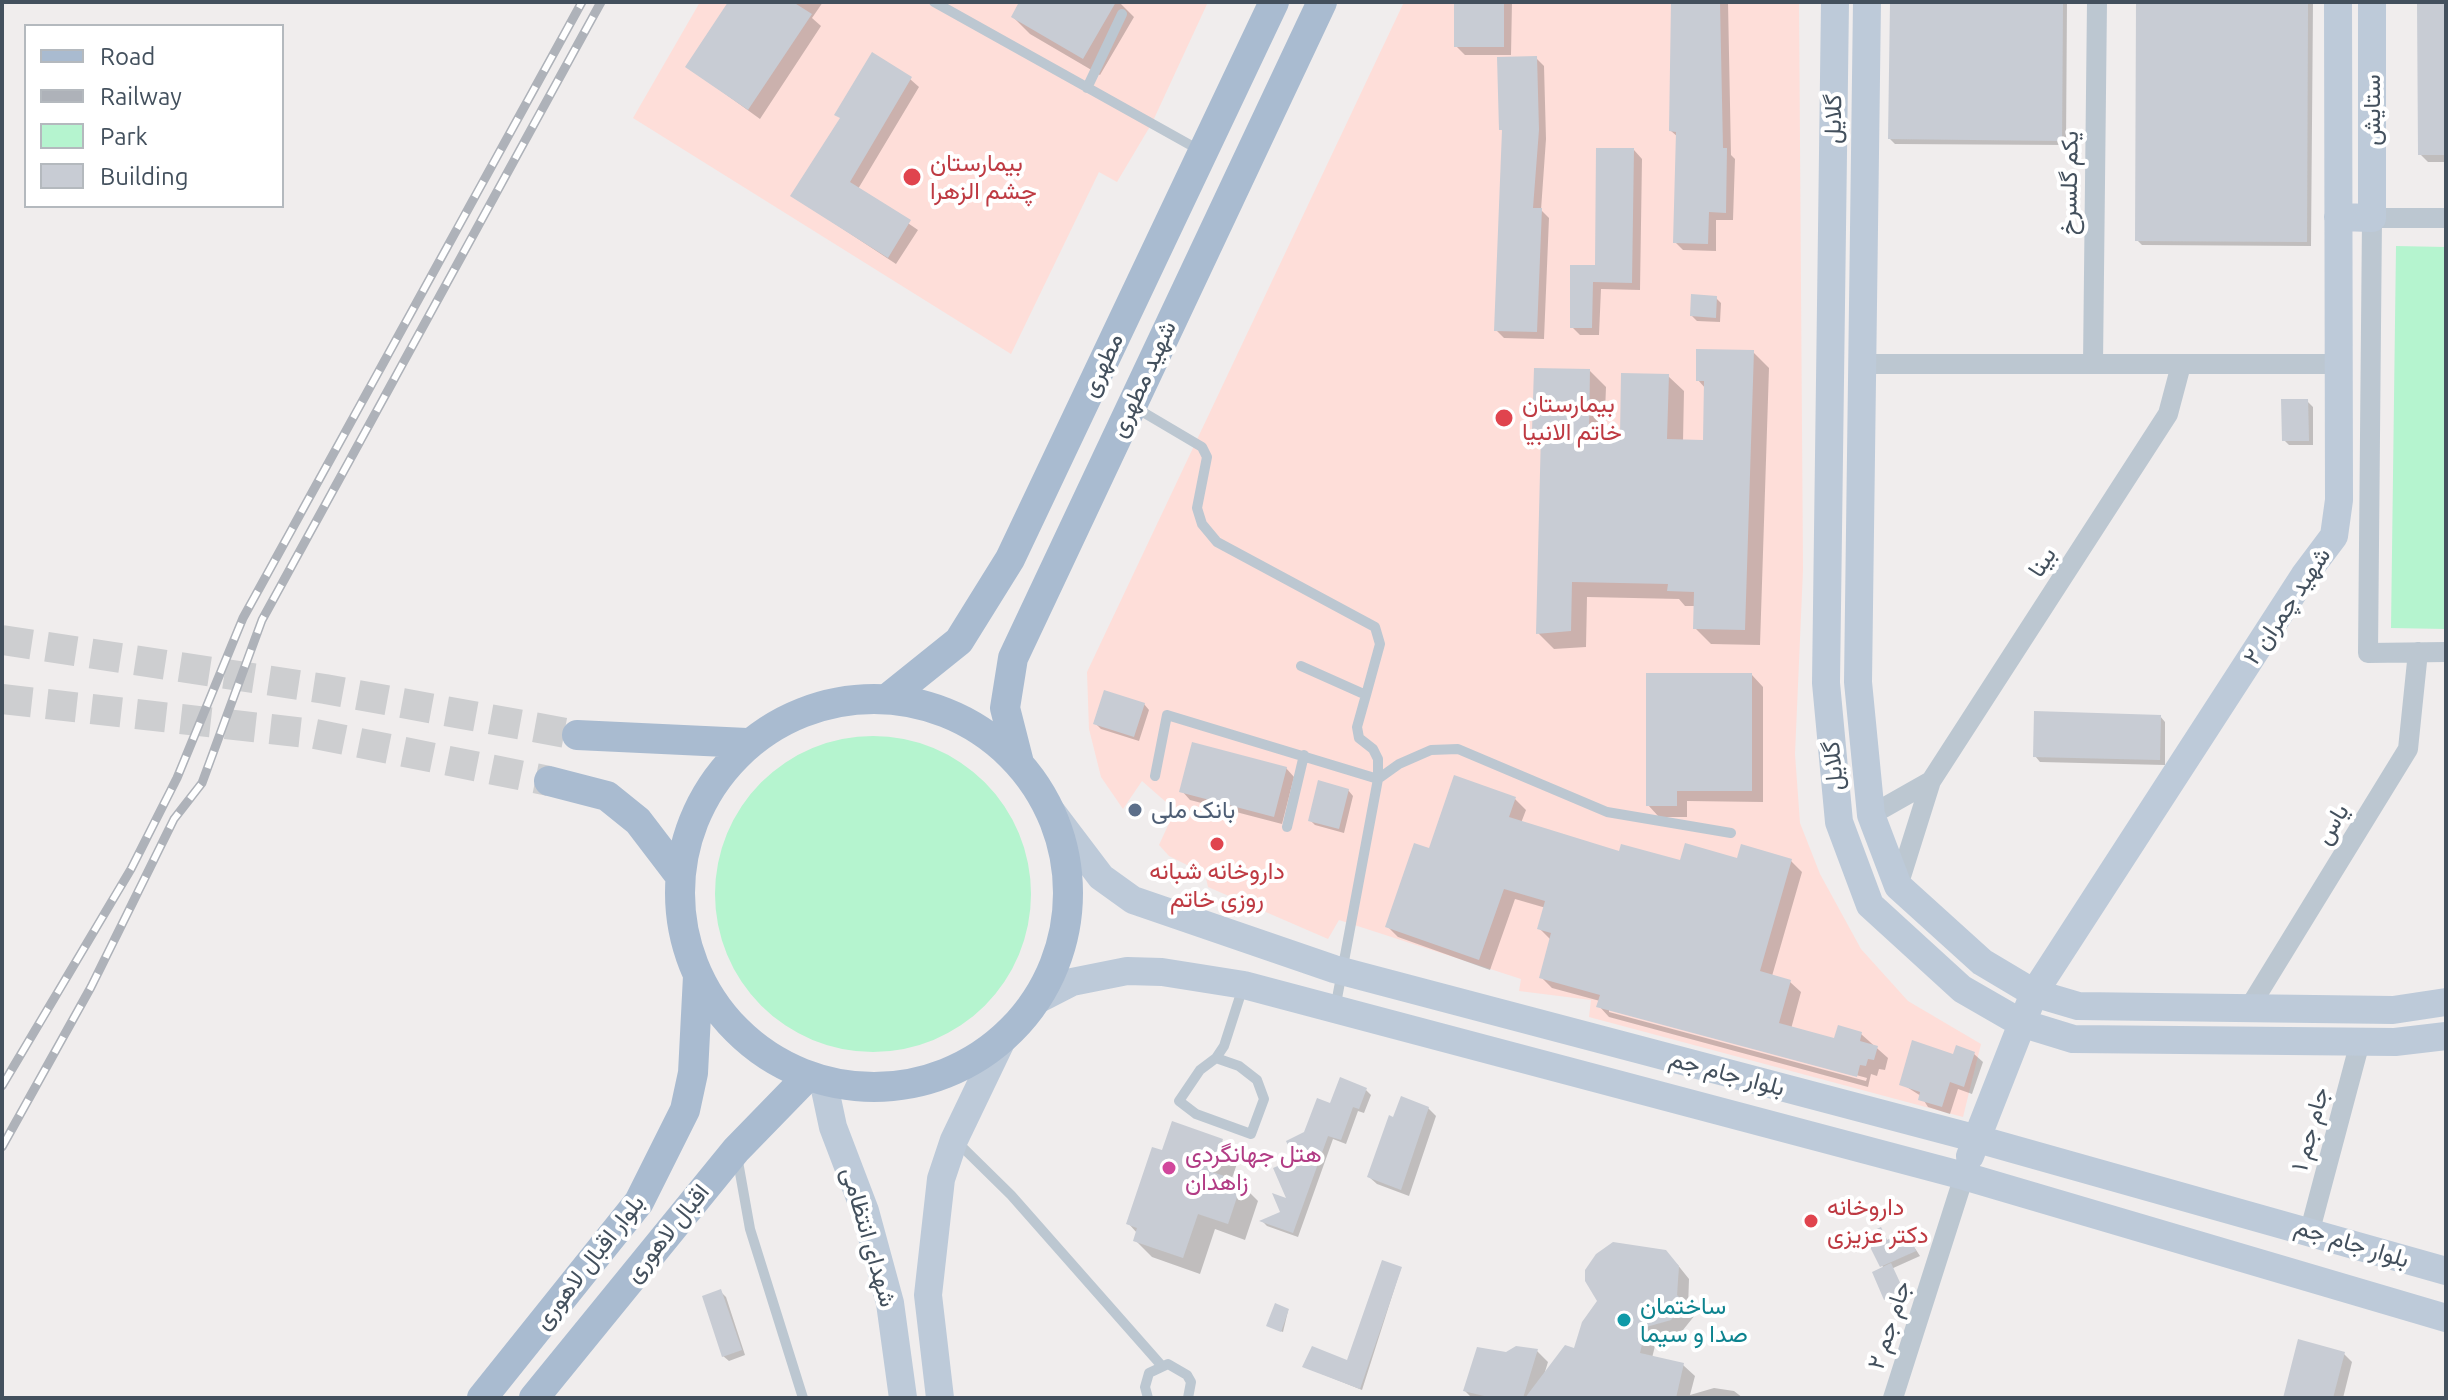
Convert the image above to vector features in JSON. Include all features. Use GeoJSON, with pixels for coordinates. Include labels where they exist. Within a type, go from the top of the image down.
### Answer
{"type":"FeatureCollection","features":[{"type":"Feature","properties":{"kind":"main road","name":"مطهری"},"geometry":{"type":"LineString","coordinates":[[888,698],[959,641],[1010,559],[1274,2]]}},
{"type":"Feature","properties":{"kind":"main road","name":"شهید مطهری"},"geometry":{"type":"LineString","coordinates":[[1020,765],[1005,708],[1013,658],[1322,2]]}},
{"type":"Feature","properties":{"kind":"main road"},"geometry":{"type":"LineString","coordinates":[[888,698],[937,708],[971,725],[1020,765],[1048,807],[1064,855],[1068,906],[1058,955],[1035,1001],[1002,1040],[960,1068],[911,1084],[860,1087],[816,1078],[764,1054],[726,1019],[698,976],[682,927],[680,876],[690,826],[713,781],[747,743],[790,716],[826,704],[888,698]]}},
{"type":"Feature","properties":{"kind":"main road"},"geometry":{"type":"LineString","coordinates":[[577,735],[747,743]]}},
{"type":"Feature","properties":{"kind":"main road"},"geometry":{"type":"LineString","coordinates":[[549,781],[607,796],[638,821],[680,876]]}},
{"type":"Feature","properties":{"kind":"main road","name":"بلوار اقبال لاهوری"},"geometry":{"type":"LineString","coordinates":[[482,1398],[639,1202],[685,1110],[693,1073],[698,976]]}},
{"type":"Feature","properties":{"kind":"main road","name":"اقبال لاهوری"},"geometry":{"type":"LineString","coordinates":[[534,1398],[736,1150],[816,1078]]}},
{"type":"Feature","properties":{"kind":"street","name":"گلایل"},"geometry":{"type":"LineString","coordinates":[[1835,2],[1826,683],[1839,822],[1870,905],[1962,989],[2021,1023],[2073,1039],[2360,1042],[2446,1036]]}},
{"type":"Feature","properties":{"kind":"street","name":"گلایل"},"geometry":{"type":"LineString","coordinates":[[1867,2],[1858,682],[1871,815],[1898,886],[1982,962],[2034,993],[2078,1006],[2393,1010],[2446,1002]]}},
{"type":"Feature","properties":{"kind":"street","name":"یکم گلسرخ"},"geometry":{"type":"LineString","coordinates":[[2093,364],[2097,2]]}},
{"type":"Feature","properties":{"kind":"street","name":"شهید چمران ۲"},"geometry":{"type":"LineString","coordinates":[[1964,1176],[1974,1138],[2034,993],[2334,536],[2339,500],[2338,2]]}},
{"type":"Feature","properties":{"kind":"street","name":"ستایش"},"geometry":{"type":"LineString","coordinates":[[2372,2],[2372,218]]}},
{"type":"Feature","properties":{"kind":"street"},"geometry":{"type":"LineString","coordinates":[[2338,217],[2446,218]]}},
{"type":"Feature","properties":{"kind":"street"},"geometry":{"type":"LineString","coordinates":[[2372,218],[2368,653],[2446,652]]}},
{"type":"Feature","properties":{"kind":"street"},"geometry":{"type":"LineString","coordinates":[[1862,364],[2339,364]]}},
{"type":"Feature","properties":{"kind":"street","name":"بینا"},"geometry":{"type":"LineString","coordinates":[[1931,781],[2168,414],[2181,365]]}},
{"type":"Feature","properties":{"kind":"street","name":"یاس"},"geometry":{"type":"LineString","coordinates":[[2249,1008],[2408,749],[2418,652]]}},
{"type":"Feature","properties":{"kind":"street"},"geometry":{"type":"LineString","coordinates":[[1871,815],[1931,781]]}},
{"type":"Feature","properties":{"kind":"street"},"geometry":{"type":"LineString","coordinates":[[1898,886],[1931,781]]}},
{"type":"Feature","properties":{"kind":"street","name":"بلوار جام جم"},"geometry":{"type":"LineString","coordinates":[[1048,807],[1101,877],[1133,900],[1343,971],[1974,1138],[2310,1230],[2446,1271]]}},
{"type":"Feature","properties":{"kind":"street","name":"بلوار جام جم"},"geometry":{"type":"LineString","coordinates":[[1035,1001],[1072,982],[1127,971],[1162,972],[1244,985],[1964,1176],[2446,1318]]}},
{"type":"Feature","properties":{"kind":"street","name":"شهدای انتظامی"},"geometry":{"type":"LineString","coordinates":[[940,1398],[928,1295],[941,1179],[954,1140],[1002,1040]]}},
{"type":"Feature","properties":{"kind":"street","name":"جام جم ۱"},"geometry":{"type":"LineString","coordinates":[[2310,1230],[2360,1042]]}},
{"type":"Feature","properties":{"kind":"street","name":"شهدای انتظامی"},"geometry":{"type":"LineString","coordinates":[[816,1078],[865,1211],[890,1303],[903,1398]]}},
{"type":"Feature","properties":{"kind":"street","name":"جام جم ۲"},"geometry":{"type":"LineString","coordinates":[[1893,1398],[1964,1176]]}},
{"type":"Feature","properties":{"kind":"lane"},"geometry":{"type":"LineString","coordinates":[[934,2],[1203,152]]}},
{"type":"Feature","properties":{"kind":"lane"},"geometry":{"type":"LineString","coordinates":[[1087,88],[1122,14]]}},
{"type":"Feature","properties":{"kind":"lane"},"geometry":{"type":"LineString","coordinates":[[1131,405],[1202,447],[1207,457],[1197,508],[1202,524],[1217,542],[1375,627],[1380,644],[1357,727],[1359,738],[1373,749],[1378,759],[1378,779],[1335,1010]]}},
{"type":"Feature","properties":{"kind":"lane"},"geometry":{"type":"LineString","coordinates":[[1301,666],[1366,695]]}},
{"type":"Feature","properties":{"kind":"lane"},"geometry":{"type":"LineString","coordinates":[[1155,776],[1167,715],[1378,779]]}},
{"type":"Feature","properties":{"kind":"lane"},"geometry":{"type":"LineString","coordinates":[[1378,779],[1399,764],[1431,750],[1458,749],[1607,812],[1731,833]]}},
{"type":"Feature","properties":{"kind":"lane"},"geometry":{"type":"LineString","coordinates":[[1287,827],[1304,755]]}},
{"type":"Feature","properties":{"kind":"lane"},"geometry":{"type":"LineString","coordinates":[[1216,1058],[1239,1066],[1257,1080],[1264,1099],[1251,1134],[1196,1114],[1179,1101],[1200,1070],[1216,1058],[1244,985]]}},
{"type":"Feature","properties":{"kind":"lane"},"geometry":{"type":"LineString","coordinates":[[954,1140],[1011,1195],[1161,1365]]}},
{"type":"Feature","properties":{"kind":"lane"},"geometry":{"type":"LineString","coordinates":[[736,1150],[750,1229],[803,1398]]}},
{"type":"Feature","properties":{"kind":"lane"},"geometry":{"type":"LineString","coordinates":[[1148,1398],[1146,1380],[1161,1365],[1175,1365],[1187,1375],[1191,1382],[1188,1398]]}},
{"type":"Feature","properties":{"kind":"shaded area","name":"بیمارستان چشم الزهرا"},"geometry":{"type":"Polygon","coordinates":[[[700,2],[1208,2],[1152,123],[1117,182],[1099,172],[1011,354],[633,118],[700,2]]]}},
{"type":"Feature","properties":{"kind":"shaded area","name":"بیمارستان خاتم الانبیا"},"geometry":{"type":"Polygon","coordinates":[[[1404,2],[1799,2],[1803,570],[1795,754],[1800,823],[1820,874],[1861,949],[1908,1001],[1981,1044],[1963,1117],[1589,1017],[1591,1000],[1519,991],[1521,979],[1339,920],[1328,939],[1208,887],[1205,874],[1169,856],[1159,845],[1175,810],[1142,781],[1123,809],[1101,777],[1089,729],[1087,672],[1404,2]]]}},
{"type":"Feature","properties":{"kind":"green space"},"geometry":{"type":"Polygon","coordinates":[[[2396,246],[2446,247],[2446,629],[2391,628],[2396,246]]]}},
{"type":"Feature","properties":{"kind":"green space"},"geometry":{"type":"Polygon","coordinates":[[[857,736],[889,736],[919,742],[948,754],[974,771],[996,793],[1013,819],[1025,848],[1031,894],[1025,940],[1013,969],[996,995],[974,1017],[948,1034],[919,1046],[889,1052],[857,1052],[827,1046],[798,1034],[772,1017],[750,995],[733,969],[721,940],[715,910],[715,878],[721,848],[733,819],[750,793],[772,771],[798,754],[827,742],[857,736]]]}},
{"type":"Feature","properties":{"kind":"building"},"geometry":{"type":"Polygon","coordinates":[[[728,2],[793,2],[812,14],[748,110],[685,67],[728,2]]]}},
{"type":"Feature","properties":{"kind":"building"},"geometry":{"type":"Polygon","coordinates":[[[1019,2],[1116,2],[1083,59],[1011,17],[1019,2]]]}},
{"type":"Feature","properties":{"kind":"building"},"geometry":{"type":"Polygon","coordinates":[[[1454,2],[1504,2],[1504,47],[1454,47],[1454,2]]]}},
{"type":"Feature","properties":{"kind":"building"},"geometry":{"type":"Polygon","coordinates":[[[1671,2],[1720,2],[1723,148],[1727,148],[1726,213],[1709,212],[1708,244],[1673,243],[1676,132],[1669,131],[1671,2]]]}},
{"type":"Feature","properties":{"kind":"building"},"geometry":{"type":"Polygon","coordinates":[[[1890,2],[2063,2],[2062,141],[1888,139],[1890,2]]]}},
{"type":"Feature","properties":{"kind":"building"},"geometry":{"type":"Polygon","coordinates":[[[2136,2],[2308,2],[2307,242],[2135,241],[2136,2]]]}},
{"type":"Feature","properties":{"kind":"building"},"geometry":{"type":"Polygon","coordinates":[[[2417,2],[2446,2],[2446,155],[2418,155],[2417,2]]]}},
{"type":"Feature","properties":{"kind":"building"},"geometry":{"type":"Polygon","coordinates":[[[872,52],[912,77],[850,182],[911,220],[888,258],[790,196],[840,118],[834,115],[872,52]]]}},
{"type":"Feature","properties":{"kind":"building"},"geometry":{"type":"Polygon","coordinates":[[[1537,56],[1539,130],[1533,208],[1542,208],[1537,332],[1494,331],[1502,130],[1499,130],[1497,57],[1537,56]]]}},
{"type":"Feature","properties":{"kind":"building"},"geometry":{"type":"Polygon","coordinates":[[[1596,148],[1634,148],[1632,283],[1593,282],[1592,328],[1570,328],[1570,265],[1595,265],[1596,148]]]}},
{"type":"Feature","properties":{"kind":"building"},"geometry":{"type":"Polygon","coordinates":[[[1691,294],[1717,296],[1716,318],[1690,316],[1691,294]]]}},
{"type":"Feature","properties":{"kind":"building"},"geometry":{"type":"Polygon","coordinates":[[[1696,349],[1754,350],[1745,630],[1693,629],[1694,592],[1667,591],[1668,584],[1572,582],[1571,631],[1536,634],[1541,432],[1532,431],[1534,368],[1590,369],[1589,436],[1620,436],[1621,373],[1669,374],[1667,439],[1703,440],[1704,381],[1696,381],[1696,349]]]}},
{"type":"Feature","properties":{"kind":"building"},"geometry":{"type":"Polygon","coordinates":[[[2281,399],[2308,399],[2309,441],[2282,441],[2281,399]]]}},
{"type":"Feature","properties":{"kind":"building"},"geometry":{"type":"Polygon","coordinates":[[[1646,673],[1752,673],[1752,791],[1677,791],[1677,806],[1646,806],[1646,673]]]}},
{"type":"Feature","properties":{"kind":"building"},"geometry":{"type":"Polygon","coordinates":[[[1104,690],[1145,703],[1134,737],[1093,724],[1104,690]]]}},
{"type":"Feature","properties":{"kind":"building"},"geometry":{"type":"Polygon","coordinates":[[[2034,711],[2161,715],[2160,760],[2033,757],[2034,711]]]}},
{"type":"Feature","properties":{"kind":"building"},"geometry":{"type":"Polygon","coordinates":[[[1192,742],[1287,767],[1274,817],[1179,792],[1192,742]]]}},
{"type":"Feature","properties":{"kind":"building"},"geometry":{"type":"Polygon","coordinates":[[[1454,775],[1516,797],[1509,817],[1619,851],[1621,844],[1680,860],[1685,843],[1737,858],[1741,844],[1792,859],[1760,971],[1791,980],[1779,1023],[1834,1038],[1838,1025],[1862,1032],[1860,1041],[1878,1046],[1874,1060],[1868,1059],[1866,1066],[1860,1065],[1857,1077],[1596,1007],[1600,995],[1539,978],[1551,933],[1537,929],[1545,901],[1504,889],[1479,960],[1385,927],[1414,843],[1429,848],[1454,775]]]}},
{"type":"Feature","properties":{"kind":"building"},"geometry":{"type":"Polygon","coordinates":[[[1318,780],[1349,789],[1339,829],[1308,821],[1318,780]]]}},
{"type":"Feature","properties":{"kind":"building"},"geometry":{"type":"Polygon","coordinates":[[[1912,1040],[1953,1054],[1956,1045],[1975,1052],[1964,1087],[1950,1082],[1942,1107],[1918,1100],[1920,1092],[1899,1085],[1912,1040]]]}},
{"type":"Feature","properties":{"kind":"building"},"geometry":{"type":"Polygon","coordinates":[[[1340,1077],[1367,1088],[1359,1109],[1353,1107],[1341,1140],[1328,1136],[1293,1233],[1259,1221],[1280,1212],[1272,1193],[1286,1198],[1273,1168],[1294,1159],[1286,1141],[1304,1132],[1317,1098],[1330,1103],[1340,1077]]]}},
{"type":"Feature","properties":{"kind":"building"},"geometry":{"type":"Polygon","coordinates":[[[1401,1096],[1429,1107],[1401,1190],[1367,1177],[1389,1115],[1393,1117],[1401,1096]]]}},
{"type":"Feature","properties":{"kind":"building"},"geometry":{"type":"Polygon","coordinates":[[[1172,1121],[1223,1139],[1212,1172],[1242,1182],[1228,1224],[1198,1214],[1183,1258],[1133,1241],[1137,1228],[1126,1224],[1152,1147],[1162,1150],[1172,1121]]]}},
{"type":"Feature","properties":{"kind":"building"},"geometry":{"type":"Polygon","coordinates":[[[1881,1227],[1887,1240],[1906,1230],[1916,1251],[1880,1267],[1864,1235],[1881,1227]]]}},
{"type":"Feature","properties":{"kind":"building","name":"ساختمان صدا و سیما"},"geometry":{"type":"Polygon","coordinates":[[[1613,1242],[1666,1250],[1679,1266],[1677,1295],[1685,1303],[1671,1320],[1646,1327],[1640,1353],[1684,1363],[1676,1398],[1525,1398],[1565,1345],[1574,1348],[1582,1322],[1597,1301],[1585,1281],[1585,1270],[1596,1254],[1613,1242]]]}},
{"type":"Feature","properties":{"kind":"building"},"geometry":{"type":"Polygon","coordinates":[[[1382,1260],[1402,1267],[1360,1389],[1302,1367],[1312,1346],[1347,1360],[1382,1260]]]}},
{"type":"Feature","properties":{"kind":"building"},"geometry":{"type":"Polygon","coordinates":[[[1891,1263],[1904,1291],[1884,1300],[1872,1272],[1891,1263]]]}},
{"type":"Feature","properties":{"kind":"building"},"geometry":{"type":"Polygon","coordinates":[[[721,1289],[742,1350],[722,1357],[702,1296],[721,1289]]]}},
{"type":"Feature","properties":{"kind":"building"},"geometry":{"type":"Polygon","coordinates":[[[1275,1303],[1289,1309],[1281,1332],[1266,1326],[1275,1303]]]}},
{"type":"Feature","properties":{"kind":"building"},"geometry":{"type":"Polygon","coordinates":[[[2298,1339],[2345,1352],[2333,1398],[2283,1398],[2298,1339]]]}},
{"type":"Feature","properties":{"kind":"building"},"geometry":{"type":"Polygon","coordinates":[[[1516,1346],[1538,1349],[1523,1398],[1493,1398],[1463,1391],[1477,1347],[1506,1352],[1516,1346]]]}},
{"type":"Feature","properties":{"kind":"tunnel"},"geometry":{"type":"LineString","coordinates":[[2,640],[325,689],[577,735]]}},
{"type":"Feature","properties":{"kind":"tunnel"},"geometry":{"type":"LineString","coordinates":[[2,699],[315,734],[549,781]]}},
{"type":"Feature","properties":{"kind":"railway"},"geometry":{"type":"LineString","coordinates":[[2,1086],[131,869],[177,778],[243,618],[582,2]]}},
{"type":"Feature","properties":{"kind":"railway"},"geometry":{"type":"LineString","coordinates":[[2,1147],[91,987],[174,819],[202,783],[262,620],[601,2]]}},
{"type":"Feature","properties":{"kind":"place","name":"بیمارستان چشم الزهرا"},"geometry":{"type":"Point","coordinates":[912,177]}},
{"type":"Feature","properties":{"kind":"place","name":"بیمارستان خاتم الانبیا"},"geometry":{"type":"Point","coordinates":[1504,418]}},
{"type":"Feature","properties":{"kind":"place","name":"بانک ملی"},"geometry":{"type":"Point","coordinates":[1135,810]}},
{"type":"Feature","properties":{"kind":"place","name":"داروخانه شبانه روزی خاتم"},"geometry":{"type":"Point","coordinates":[1217,844]}},
{"type":"Feature","properties":{"kind":"place","name":"هتل جهانگردی زاهدان"},"geometry":{"type":"Point","coordinates":[1169,1168]}},
{"type":"Feature","properties":{"kind":"place","name":"داروخانه دکتر عزیزی"},"geometry":{"type":"Point","coordinates":[1811,1221]}},
{"type":"Feature","properties":{"kind":"place","name":"ساختمان صدا و سیما"},"geometry":{"type":"Point","coordinates":[1624,1320]}}]}
